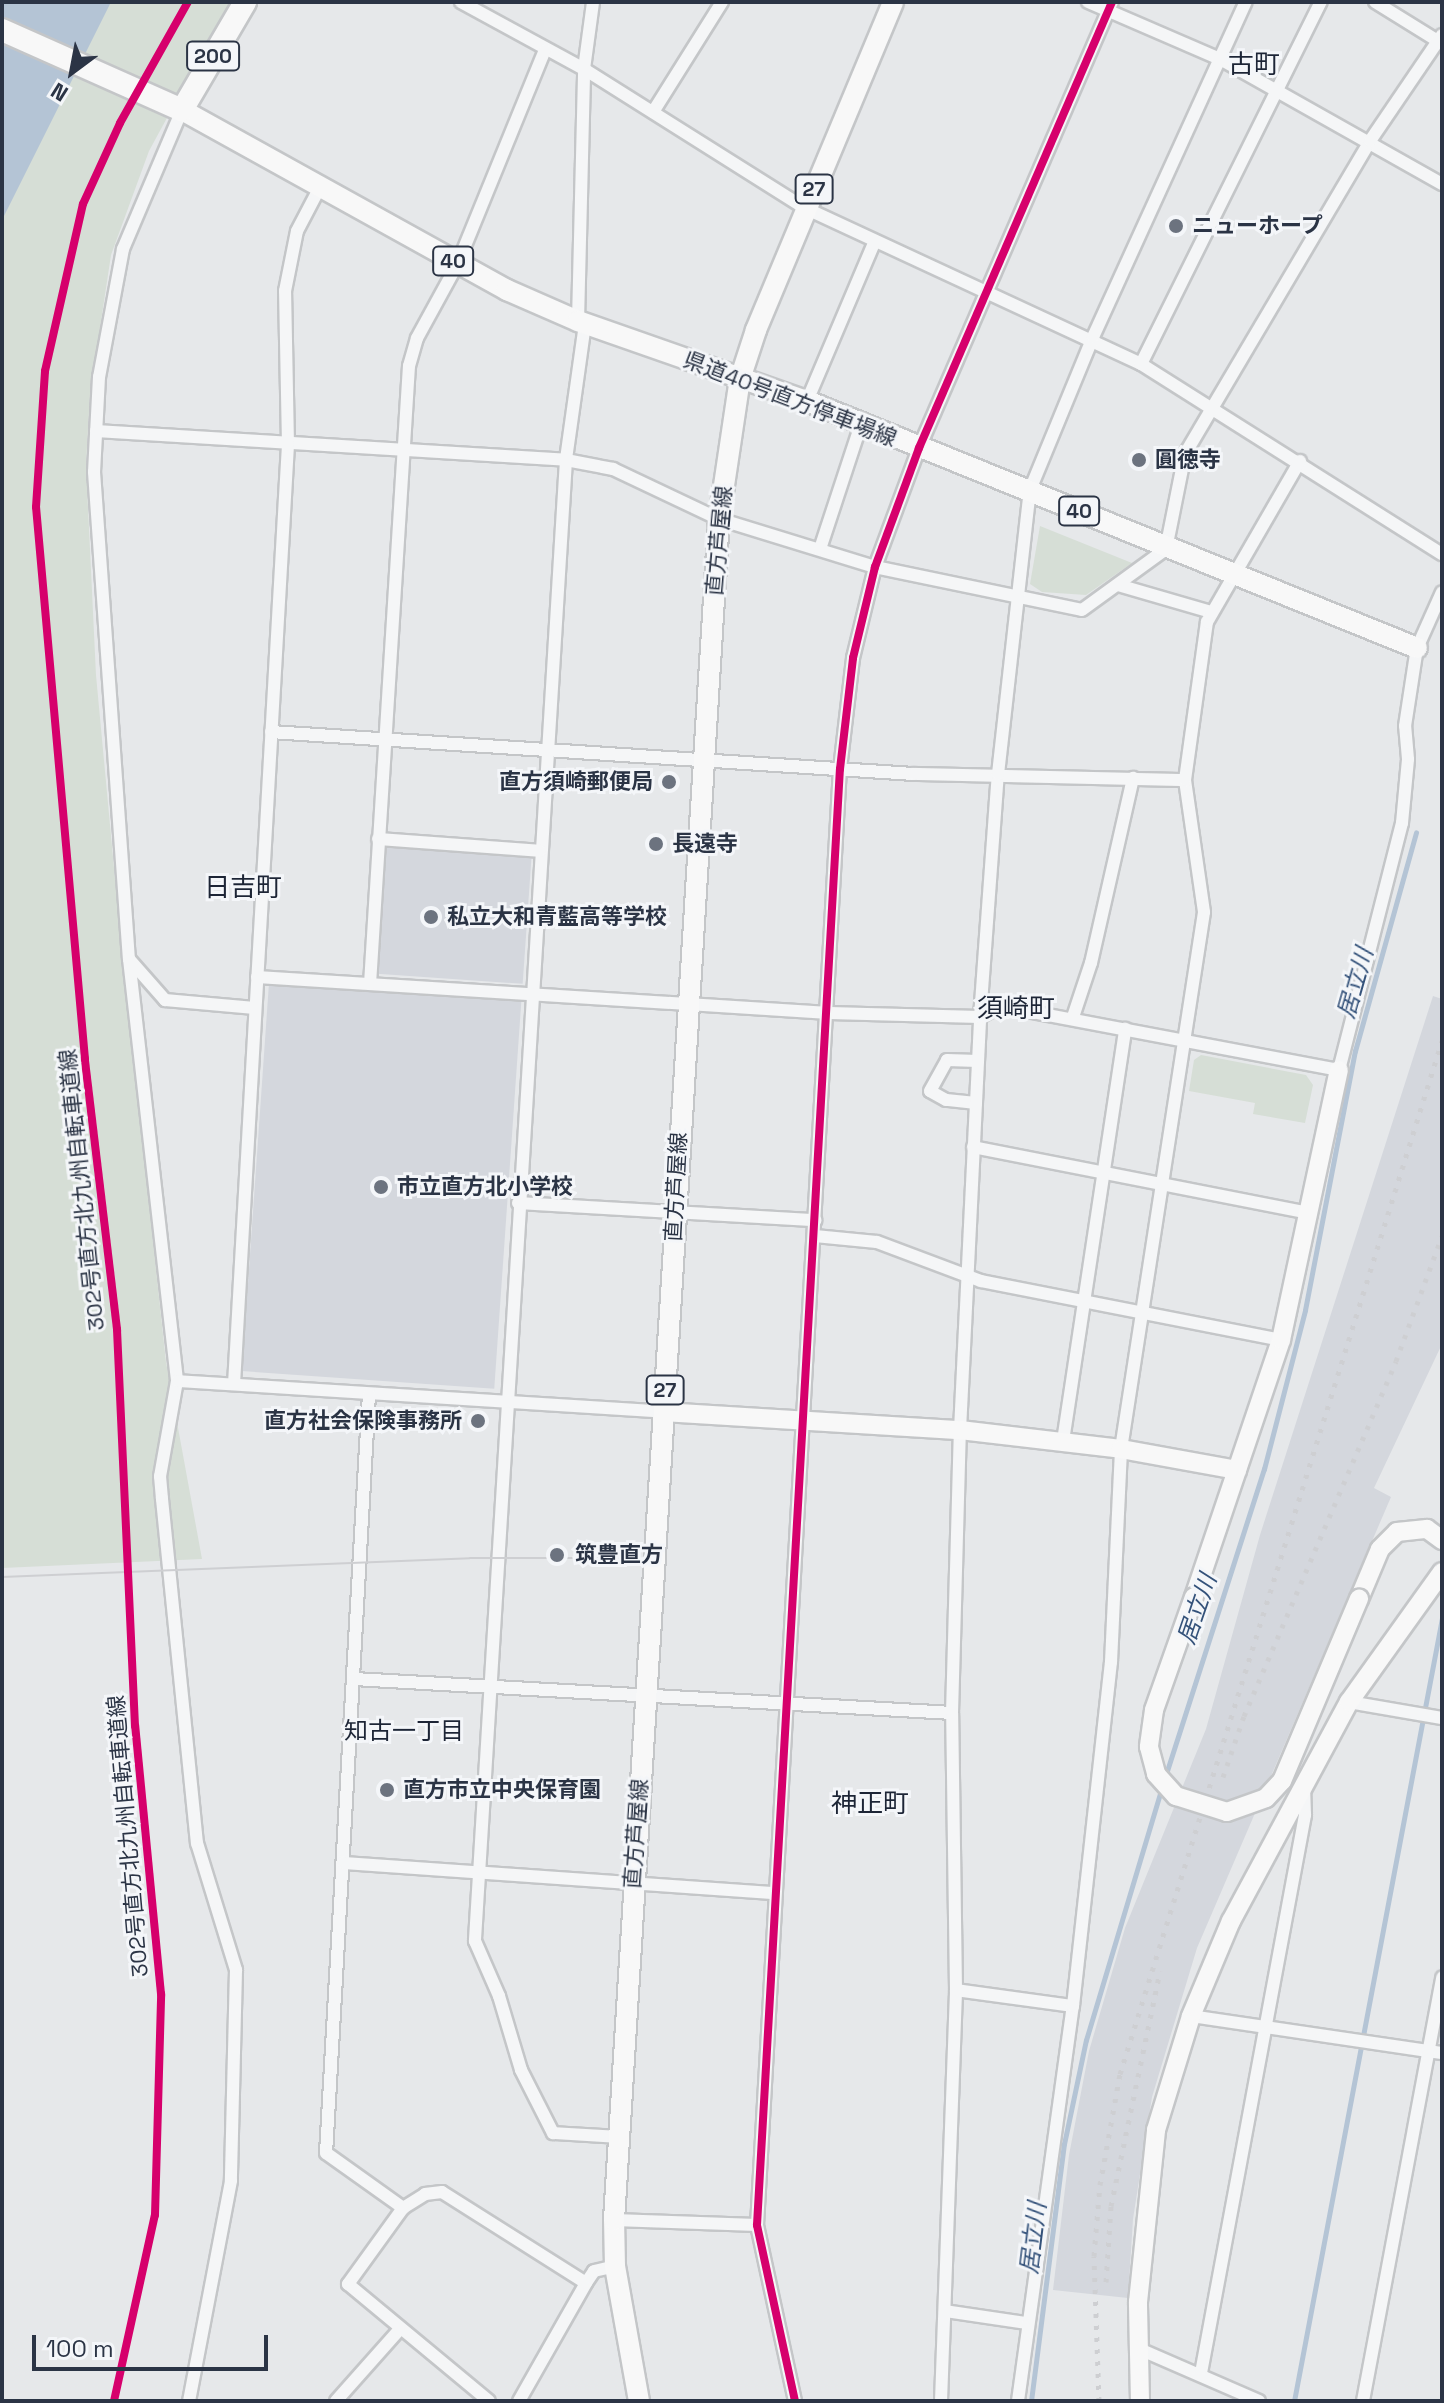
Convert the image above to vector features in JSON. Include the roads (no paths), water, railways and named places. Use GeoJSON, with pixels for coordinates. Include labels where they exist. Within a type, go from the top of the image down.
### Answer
{"type":"FeatureCollection","features":[{"type":"Feature","properties":{"kind":"highway","name":"200"},"geometry":{"type":"LineString","coordinates":[[173,105],[245,2]]}},
{"type":"Feature","properties":{"kind":"highway"},"geometry":{"type":"LineString","coordinates":[[2,30],[173,105]]}},
{"type":"Feature","properties":{"kind":"main road","name":"直方芦屋線"},"geometry":{"type":"LineString","coordinates":[[639,2401],[615,2266],[614,2220],[632,1884],[719,519],[740,379],[805,208],[893,2]]}},
{"type":"Feature","properties":{"kind":"main road","name":"県道40号直方停車場線"},"geometry":{"type":"LineString","coordinates":[[173,105],[458,263],[581,322],[807,401],[1030,490],[1166,549],[1417,648]]}},
{"type":"Feature","properties":{"kind":"street"},"geometry":{"type":"LineString","coordinates":[[461,2],[584,69],[805,208],[874,243],[1093,337],[1141,364],[1300,461],[1442,554]]}},
{"type":"Feature","properties":{"kind":"street"},"geometry":{"type":"LineString","coordinates":[[593,2],[584,69],[581,322],[566,460],[529,996],[475,1941],[543,2119],[553,2133],[618,2137]]}},
{"type":"Feature","properties":{"kind":"street"},"geometry":{"type":"LineString","coordinates":[[653,112],[722,2]]}},
{"type":"Feature","properties":{"kind":"street"},"geometry":{"type":"LineString","coordinates":[[1088,2],[1110,6],[1222,60],[1442,184]]}},
{"type":"Feature","properties":{"kind":"street"},"geometry":{"type":"LineString","coordinates":[[941,2401],[956,1990],[952,1713],[960,1430],[973,1147],[998,774],[1030,490],[1093,337],[1246,2]]}},
{"type":"Feature","properties":{"kind":"street"},"geometry":{"type":"LineString","coordinates":[[1141,364],[1321,2]]}},
{"type":"Feature","properties":{"kind":"street"},"geometry":{"type":"LineString","coordinates":[[96,431],[566,460],[627,474],[719,519],[875,567],[1019,601],[1082,610],[1166,549],[1185,454],[1370,141],[1440,38],[1375,2]]}},
{"type":"Feature","properties":{"kind":"street"},"geometry":{"type":"LineString","coordinates":[[795,2401],[757,2225],[773,1893],[829,1013],[840,769],[853,658],[875,567],[919,448],[1110,6]]}},
{"type":"Feature","properties":{"kind":"street"},"geometry":{"type":"LineString","coordinates":[[370,984],[401,451],[409,366],[417,338],[458,263],[545,50]]}},
{"type":"Feature","properties":{"kind":"street"},"geometry":{"type":"LineString","coordinates":[[173,105],[123,249],[99,377],[96,431],[99,578],[129,959],[177,1381],[161,1487],[197,1843],[230,1941],[237,2001],[231,2181],[189,2401]]}},
{"type":"Feature","properties":{"kind":"street"},"geometry":{"type":"LineString","coordinates":[[234,1384],[288,445],[285,291],[297,231],[320,187]]}},
{"type":"Feature","properties":{"kind":"street"},"geometry":{"type":"LineString","coordinates":[[807,401],[874,243]]}},
{"type":"Feature","properties":{"kind":"street"},"geometry":{"type":"LineString","coordinates":[[820,549],[861,424]]}},
{"type":"Feature","properties":{"kind":"street"},"geometry":{"type":"LineString","coordinates":[[1018,2401],[1026,2323],[1073,2006],[1111,1662],[1121,1449],[1204,912],[1185,780],[1211,612],[1231,573],[1300,461]]}},
{"type":"Feature","properties":{"kind":"street"},"geometry":{"type":"LineString","coordinates":[[1118,585],[1211,612]]}},
{"type":"Feature","properties":{"kind":"street"},"geometry":{"type":"LineString","coordinates":[[1442,592],[1417,648],[1405,726],[1408,759],[1402,823],[1339,1070],[1281,1340],[1154,1710],[1149,1747],[1156,1774],[1176,1796],[1202,1809],[1227,1812],[1266,1798],[1282,1781],[1380,1549],[1397,1532],[1427,1529],[1442,1540]]}},
{"type":"Feature","properties":{"kind":"street"},"geometry":{"type":"LineString","coordinates":[[271,732],[703,762],[1185,780]]}},
{"type":"Feature","properties":{"kind":"street"},"geometry":{"type":"LineString","coordinates":[[1073,1017],[1091,963],[1133,778]]}},
{"type":"Feature","properties":{"kind":"street"},"geometry":{"type":"LineString","coordinates":[[378,839],[540,851]]}},
{"type":"Feature","properties":{"kind":"street"},"geometry":{"type":"LineString","coordinates":[[129,959],[165,1000],[255,1008]]}},
{"type":"Feature","properties":{"kind":"street"},"geometry":{"type":"LineString","coordinates":[[257,977],[687,1007],[829,1013],[980,1017],[1000,1006],[1073,1017],[1184,1042],[1339,1070]]}},
{"type":"Feature","properties":{"kind":"street"},"geometry":{"type":"LineString","coordinates":[[1063,1441],[1125,1029]]}},
{"type":"Feature","properties":{"kind":"street"},"geometry":{"type":"LineString","coordinates":[[976,1103],[946,1100],[930,1091],[947,1060],[978,1061]]}},
{"type":"Feature","properties":{"kind":"street"},"geometry":{"type":"LineString","coordinates":[[973,1147],[1308,1213]]}},
{"type":"Feature","properties":{"kind":"street"},"geometry":{"type":"LineString","coordinates":[[518,1203],[816,1220]]}},
{"type":"Feature","properties":{"kind":"street"},"geometry":{"type":"LineString","coordinates":[[815,1236],[877,1242],[967,1277],[1281,1340]]}},
{"type":"Feature","properties":{"kind":"street"},"geometry":{"type":"LineString","coordinates":[[177,1381],[960,1430],[1121,1449],[1237,1470]]}},
{"type":"Feature","properties":{"kind":"street"},"geometry":{"type":"LineString","coordinates":[[369,1394],[326,2153],[403,2208]]}},
{"type":"Feature","properties":{"kind":"street"},"geometry":{"type":"LineString","coordinates":[[1140,2401],[1137,2348],[1156,2130],[1191,2016],[1231,1921],[1349,1702],[1442,1572]]}},
{"type":"Feature","properties":{"kind":"street"},"geometry":{"type":"LineString","coordinates":[[354,1679],[952,1713]]}},
{"type":"Feature","properties":{"kind":"street"},"geometry":{"type":"LineString","coordinates":[[1349,1702],[1442,1718]]}},
{"type":"Feature","properties":{"kind":"street"},"geometry":{"type":"LineString","coordinates":[[1201,2373],[1305,1815],[1304,1784]]}},
{"type":"Feature","properties":{"kind":"street"},"geometry":{"type":"LineString","coordinates":[[343,1863],[773,1893]]}},
{"type":"Feature","properties":{"kind":"street"},"geometry":{"type":"LineString","coordinates":[[1363,2401],[1442,1977]]}},
{"type":"Feature","properties":{"kind":"street"},"geometry":{"type":"LineString","coordinates":[[956,1990],[1073,2006]]}},
{"type":"Feature","properties":{"kind":"street"},"geometry":{"type":"LineString","coordinates":[[1191,2016],[1442,2053]]}},
{"type":"Feature","properties":{"kind":"street"},"geometry":{"type":"LineString","coordinates":[[489,2401],[399,2330],[348,2284],[403,2208],[425,2194],[442,2192],[586,2283]]}},
{"type":"Feature","properties":{"kind":"street"},"geometry":{"type":"LineString","coordinates":[[614,2220],[757,2225]]}},
{"type":"Feature","properties":{"kind":"street"},"geometry":{"type":"LineString","coordinates":[[519,2401],[594,2271],[615,2266]]}},
{"type":"Feature","properties":{"kind":"street"},"geometry":{"type":"LineString","coordinates":[[945,2311],[1026,2323]]}},
{"type":"Feature","properties":{"kind":"street"},"geometry":{"type":"LineString","coordinates":[[336,2401],[399,2330]]}},
{"type":"Feature","properties":{"kind":"street"},"geometry":{"type":"LineString","coordinates":[[1137,2348],[1201,2373],[1259,2401]]}},
{"type":"Feature","properties":{"kind":"water"},"geometry":{"type":"Polygon","coordinates":[[[2,2],[111,2],[2,220],[2,2]]]}},
{"type":"Feature","properties":{"kind":"waterway","name":"居立川"},"geometry":{"type":"LineString","coordinates":[[1165,1777],[1264,1469],[1305,1310],[1355,1051],[1416,832]]}},
{"type":"Feature","properties":{"kind":"waterway"},"geometry":{"type":"LineString","coordinates":[[1294,2401],[1442,1618]]}},
{"type":"Feature","properties":{"kind":"waterway","name":"居立川"},"geometry":{"type":"LineString","coordinates":[[1031,2401],[1064,2144],[1086,2040],[1162,1787]]}},
{"type":"Feature","properties":{"kind":"tram line"},"geometry":{"type":"LineString","coordinates":[[2,1577],[470,1558],[624,1558]]}},
{"type":"Feature","properties":{"kind":"railway"},"geometry":{"type":"LineString","coordinates":[[1099,2401],[1094,2256],[1100,2185],[1120,2074],[1442,1041]]}},
{"type":"Feature","properties":{"kind":"railway"},"geometry":{"type":"LineString","coordinates":[[1223,1777],[1244,1716],[1396,1361],[1442,1236]]}},
{"type":"Feature","properties":{"kind":"railway"},"geometry":{"type":"LineString","coordinates":[[1106,2282],[1111,2206],[1160,1971]]}},
{"type":"Feature","properties":{"kind":"place","name":"ニューホープ"},"geometry":{"type":"Point","coordinates":[1176,226]}},
{"type":"Feature","properties":{"kind":"place","name":"圓徳寺"},"geometry":{"type":"Point","coordinates":[1139,460]}},
{"type":"Feature","properties":{"kind":"place","name":"直方須崎郵便局"},"geometry":{"type":"Point","coordinates":[669,782]}},
{"type":"Feature","properties":{"kind":"place","name":"長遠寺"},"geometry":{"type":"Point","coordinates":[656,844]}},
{"type":"Feature","properties":{"kind":"place","name":"私立大和青藍高等学校"},"geometry":{"type":"Point","coordinates":[431,917]}},
{"type":"Feature","properties":{"kind":"place","name":"市立直方北小学校"},"geometry":{"type":"Point","coordinates":[381,1187]}},
{"type":"Feature","properties":{"kind":"place","name":"直方社会保険事務所"},"geometry":{"type":"Point","coordinates":[478,1421]}},
{"type":"Feature","properties":{"kind":"place","name":"筑豊直方"},"geometry":{"type":"Point","coordinates":[557,1555]}},
{"type":"Feature","properties":{"kind":"place","name":"直方市立中央保育園"},"geometry":{"type":"Point","coordinates":[387,1790]}},
{"type":"Feature","properties":{"kind":"district","name":"古町"},"geometry":{"type":"Point","coordinates":[1254,65]}},
{"type":"Feature","properties":{"kind":"district","name":"日吉町"},"geometry":{"type":"Point","coordinates":[243,888]}},
{"type":"Feature","properties":{"kind":"district","name":"須崎町"},"geometry":{"type":"Point","coordinates":[1016,1009]}},
{"type":"Feature","properties":{"kind":"district","name":"知古一丁目"},"geometry":{"type":"Point","coordinates":[404,1731]}},
{"type":"Feature","properties":{"kind":"district","name":"神正町"},"geometry":{"type":"Point","coordinates":[870,1804]}}]}
